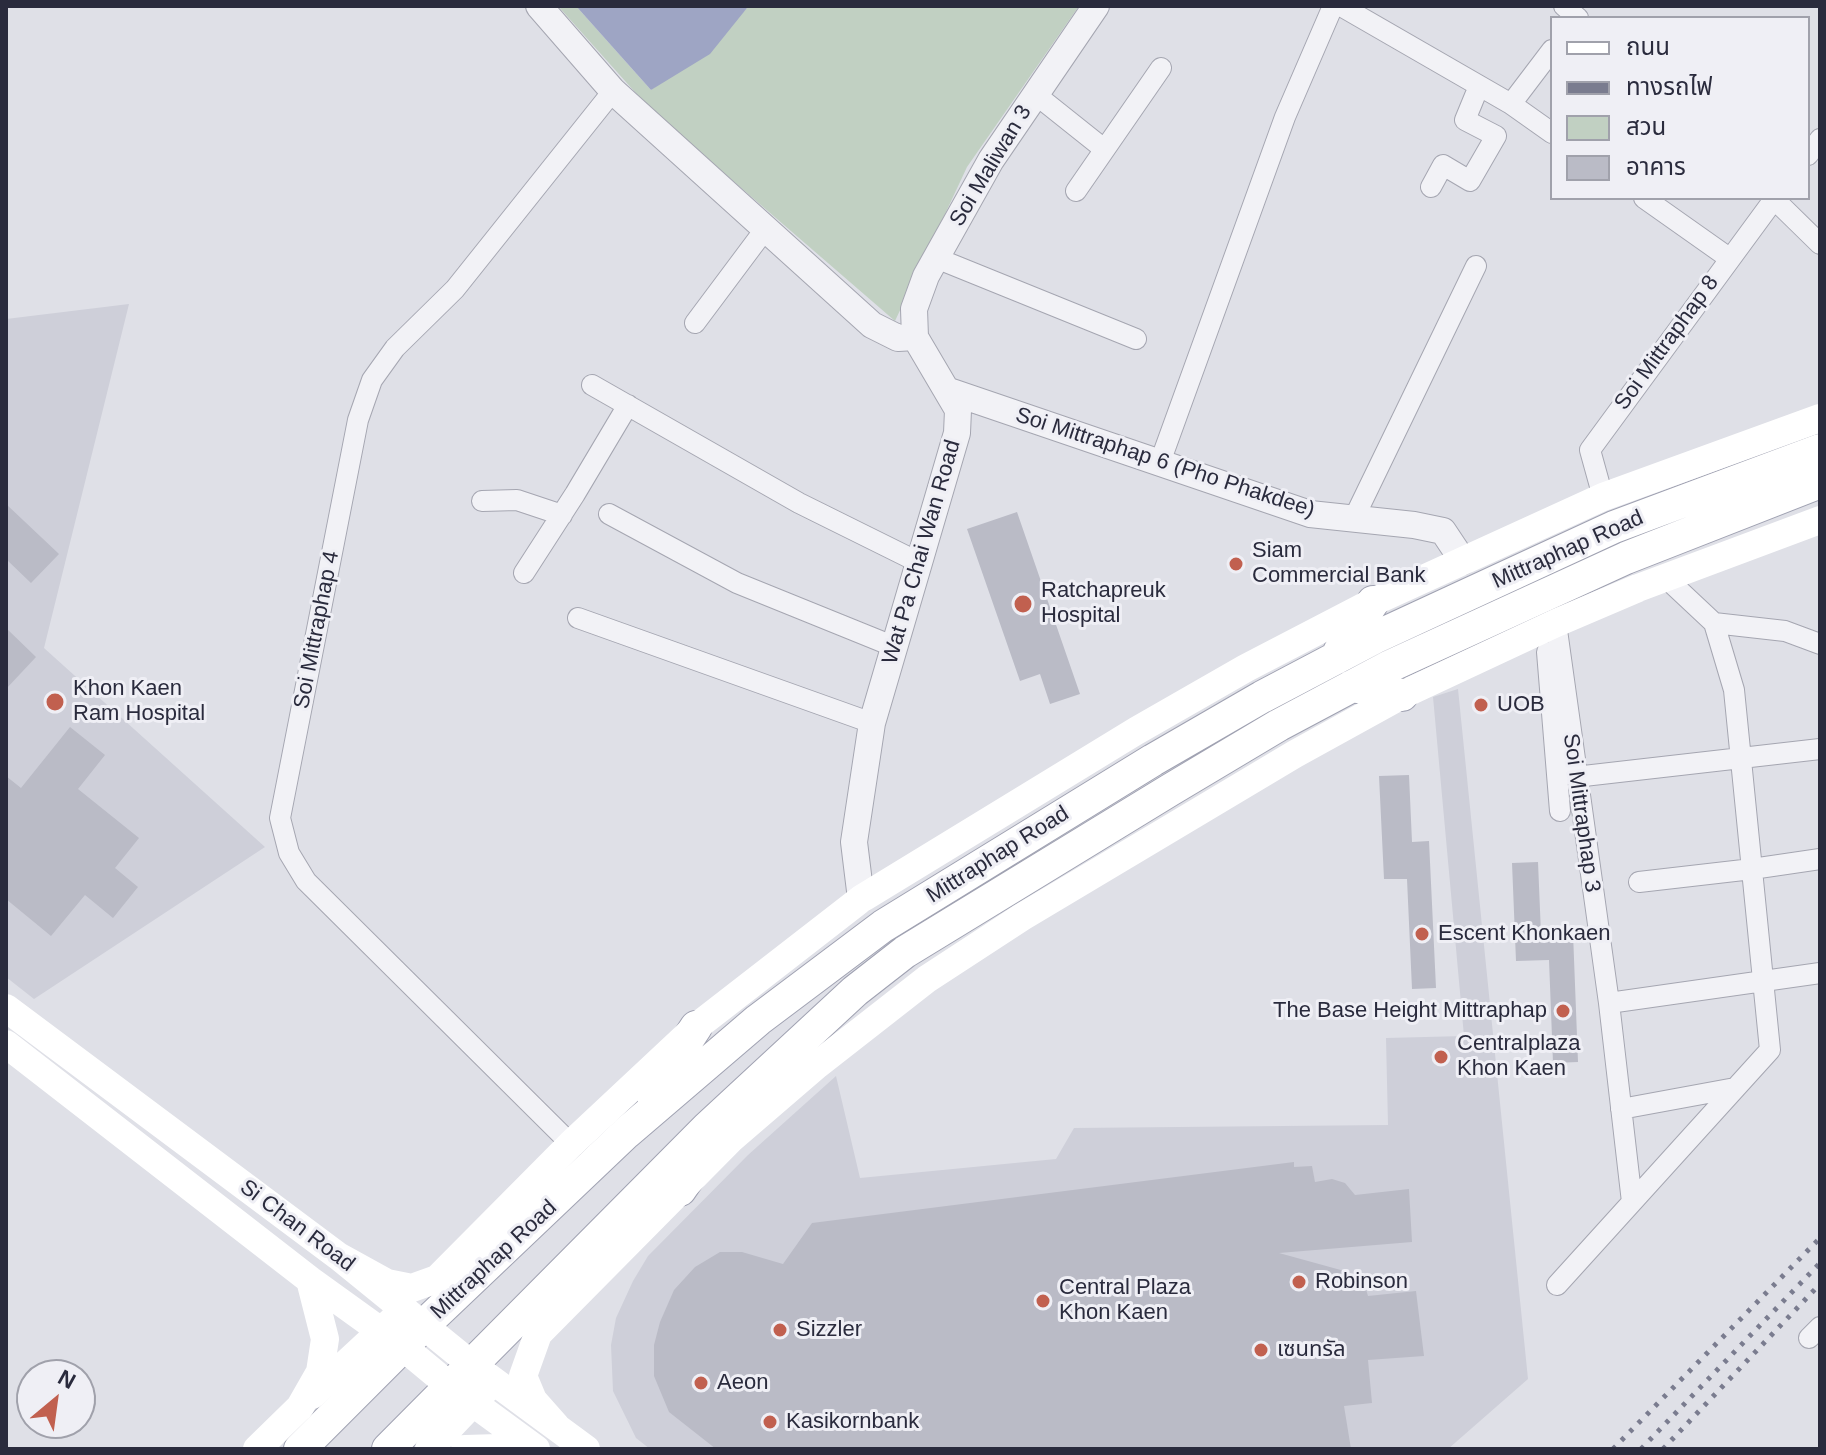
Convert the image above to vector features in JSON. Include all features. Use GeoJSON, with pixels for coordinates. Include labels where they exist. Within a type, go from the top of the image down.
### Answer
{"type":"FeatureCollection","features":[{"type":"Feature","properties":{"kind":"main road","name":"Mittraphap Road"},"geometry":{"type":"LineString","coordinates":[[300,1449],[403,1328],[437,1279],[571,1144],[696,1027],[861,899],[1136,731],[1246,668],[1373,602],[1603,497],[1820,418]]}},
{"type":"Feature","properties":{"kind":"main road","name":"Mittraphap Road"},"geometry":{"type":"LineString","coordinates":[[300,1407],[403,1328],[758,1020],[883,926],[1153,760],[1262,697],[1374,638],[1614,527],[1820,450]]}},
{"type":"Feature","properties":{"kind":"main road","name":"Mittraphap Road"},"geometry":{"type":"LineString","coordinates":[[388,1449],[472,1384],[707,1128],[855,991],[917,945],[1279,725],[1388,667],[1626,558],[1820,482]]}},
{"type":"Feature","properties":{"kind":"main road"},"geometry":{"type":"LineString","coordinates":[[429,1449],[472,1384],[538,1334],[731,1139],[817,1065],[907,994],[1022,917],[1295,754],[1402,695],[1550,626],[1820,520]]}},
{"type":"Feature","properties":{"kind":"main road"},"geometry":{"type":"LineString","coordinates":[[1335,658],[1373,602]]}},
{"type":"Feature","properties":{"kind":"main road"},"geometry":{"type":"LineString","coordinates":[[1352,686],[1402,695]]}},
{"type":"Feature","properties":{"kind":"main road","name":"Si Chan Road"},"geometry":{"type":"LineString","coordinates":[[6,1008],[338,1256],[403,1328],[472,1384],[535,1448]]}},
{"type":"Feature","properties":{"kind":"main road"},"geometry":{"type":"LineString","coordinates":[[626,1133],[696,1027]]}},
{"type":"Feature","properties":{"kind":"main road","name":"Si Chan Road"},"geometry":{"type":"LineString","coordinates":[[6,1044],[310,1280],[403,1328]]}},
{"type":"Feature","properties":{"kind":"main road"},"geometry":{"type":"LineString","coordinates":[[680,1190],[749,1090]]}},
{"type":"Feature","properties":{"kind":"main road"},"geometry":{"type":"LineString","coordinates":[[338,1256],[387,1283],[412,1288],[437,1279]]}},
{"type":"Feature","properties":{"kind":"main road"},"geometry":{"type":"LineString","coordinates":[[257,1449],[300,1407],[320,1372],[325,1339],[310,1280]]}},
{"type":"Feature","properties":{"kind":"main road"},"geometry":{"type":"LineString","coordinates":[[538,1334],[523,1376],[533,1400],[556,1426]]}},
{"type":"Feature","properties":{"kind":"main road","name":"Si Chan Road"},"geometry":{"type":"LineString","coordinates":[[472,1384],[556,1426],[586,1449]]}},
{"type":"Feature","properties":{"kind":"main road"},"geometry":{"type":"LineString","coordinates":[[465,1449],[535,1448]]}},
{"type":"Feature","properties":{"kind":"street"},"geometry":{"type":"LineString","coordinates":[[539,6],[613,91],[872,325],[898,338],[915,337]]}},
{"type":"Feature","properties":{"kind":"street","name":"Soi Maliwan 3"},"geometry":{"type":"LineString","coordinates":[[915,337],[914,309],[926,276],[991,160],[1096,6]]}},
{"type":"Feature","properties":{"kind":"street"},"geometry":{"type":"LineString","coordinates":[[1159,465],[1285,117],[1333,6]]}},
{"type":"Feature","properties":{"kind":"street"},"geometry":{"type":"LineString","coordinates":[[1341,6],[1511,104],[1550,132]]}},
{"type":"Feature","properties":{"kind":"street"},"geometry":{"type":"LineString","coordinates":[[1511,104],[1550,53]]}},
{"type":"Feature","properties":{"kind":"street"},"geometry":{"type":"LineString","coordinates":[[1076,191],[1161,68]]}},
{"type":"Feature","properties":{"kind":"street"},"geometry":{"type":"LineString","coordinates":[[1431,187],[1443,165],[1470,181],[1496,136],[1465,120],[1479,86]]}},
{"type":"Feature","properties":{"kind":"street","name":"Soi Mittraphap 4"},"geometry":{"type":"LineString","coordinates":[[571,1144],[306,881],[289,853],[280,818],[358,420],[372,380],[395,348],[455,289],[613,91]]}},
{"type":"Feature","properties":{"kind":"street"},"geometry":{"type":"LineString","coordinates":[[1035,94],[1104,149]]}},
{"type":"Feature","properties":{"kind":"street"},"geometry":{"type":"LineString","coordinates":[[1647,200],[1729,258]]}},
{"type":"Feature","properties":{"kind":"street","name":"Soi Mittraphap 8"},"geometry":{"type":"LineString","coordinates":[[1603,497],[1590,450],[1772,200]]}},
{"type":"Feature","properties":{"kind":"street"},"geometry":{"type":"LineString","coordinates":[[1776,200],[1820,244]]}},
{"type":"Feature","properties":{"kind":"street"},"geometry":{"type":"LineString","coordinates":[[695,323],[766,228]]}},
{"type":"Feature","properties":{"kind":"street"},"geometry":{"type":"LineString","coordinates":[[936,258],[1136,339]]}},
{"type":"Feature","properties":{"kind":"street"},"geometry":{"type":"LineString","coordinates":[[1354,518],[1476,266]]}},
{"type":"Feature","properties":{"kind":"street","name":"Wat Pa Chai Wan Road"},"geometry":{"type":"LineString","coordinates":[[861,899],[854,842],[872,723],[957,433],[958,410],[915,337]]}},
{"type":"Feature","properties":{"kind":"street"},"geometry":{"type":"LineString","coordinates":[[592,385],[799,503],[920,563]]}},
{"type":"Feature","properties":{"kind":"street","name":"Soi Mittraphap 6 (Pho Phakdee)"},"geometry":{"type":"LineString","coordinates":[[949,391],[1310,514],[1443,531],[1463,561]]}},
{"type":"Feature","properties":{"kind":"street"},"geometry":{"type":"LineString","coordinates":[[524,573],[628,405]]}},
{"type":"Feature","properties":{"kind":"street"},"geometry":{"type":"LineString","coordinates":[[482,501],[517,500],[562,515]]}},
{"type":"Feature","properties":{"kind":"street"},"geometry":{"type":"LineString","coordinates":[[609,514],[737,583],[895,647]]}},
{"type":"Feature","properties":{"kind":"street"},"geometry":{"type":"LineString","coordinates":[[1557,1285],[1770,1050],[1734,690],[1714,623],[1666,578]]}},
{"type":"Feature","properties":{"kind":"street"},"geometry":{"type":"LineString","coordinates":[[578,618],[872,723]]}},
{"type":"Feature","properties":{"kind":"street"},"geometry":{"type":"LineString","coordinates":[[1714,623],[1785,631],[1820,644]]}},
{"type":"Feature","properties":{"kind":"street"},"geometry":{"type":"LineString","coordinates":[[1550,626],[1560,811]]}},
{"type":"Feature","properties":{"kind":"street","name":"Soi Mittraphap 3"},"geometry":{"type":"LineString","coordinates":[[1550,626],[1609,1003],[1632,1202]]}},
{"type":"Feature","properties":{"kind":"street"},"geometry":{"type":"LineString","coordinates":[[1575,777],[1820,749]]}},
{"type":"Feature","properties":{"kind":"street"},"geometry":{"type":"LineString","coordinates":[[1639,882],[1820,859]]}},
{"type":"Feature","properties":{"kind":"street"},"geometry":{"type":"LineString","coordinates":[[1609,1003],[1820,973]]}},
{"type":"Feature","properties":{"kind":"street"},"geometry":{"type":"LineString","coordinates":[[1621,1109],[1735,1088]]}},
{"type":"Feature","properties":{"kind":"shaded area","name":"Khon Kaen Ram Hospital"},"geometry":{"type":"Polygon","coordinates":[[[129,304],[44,648],[265,847],[34,999],[6,977],[6,319],[129,304]]]}},
{"type":"Feature","properties":{"kind":"shaded area","name":"Centralplaza Khon Kaen"},"geometry":{"type":"Polygon","coordinates":[[[1458,689],[1528,1379],[1448,1449],[650,1449],[636,1438],[613,1391],[611,1345],[616,1318],[633,1281],[648,1256],[748,1155],[836,1076],[860,1178],[1056,1159],[1074,1128],[1388,1125],[1386,1038],[1464,1036],[1433,697],[1458,689]]]}},
{"type":"Feature","properties":{"kind":"green space"},"geometry":{"type":"Polygon","coordinates":[[[558,6],[576,6],[651,90],[747,8],[745,6],[1079,6],[967,167],[895,321],[651,110],[558,6]]]}},
{"type":"Feature","properties":{"kind":"water"},"geometry":{"type":"Polygon","coordinates":[[[576,6],[747,8],[710,54],[651,90],[576,6]]]}},
{"type":"Feature","properties":{"kind":"building"},"geometry":{"type":"Polygon","coordinates":[[[6,504],[59,554],[31,583],[6,559],[6,504]]]}},
{"type":"Feature","properties":{"kind":"building"},"geometry":{"type":"Polygon","coordinates":[[[1017,512],[1080,694],[1050,704],[1040,674],[1020,681],[967,529],[1017,512]]]}},
{"type":"Feature","properties":{"kind":"building"},"geometry":{"type":"Polygon","coordinates":[[[6,628],[36,657],[6,689],[6,628]]]}},
{"type":"Feature","properties":{"kind":"building"},"geometry":{"type":"Polygon","coordinates":[[[70,727],[105,755],[78,789],[139,838],[115,868],[138,887],[113,918],[85,895],[51,936],[6,899],[6,776],[21,788],[70,727]]]}},
{"type":"Feature","properties":{"kind":"building","name":"Escent Khonkaen"},"geometry":{"type":"Polygon","coordinates":[[[1409,775],[1412,842],[1429,841],[1436,988],[1412,989],[1407,879],[1384,879],[1379,776],[1409,775]]]}},
{"type":"Feature","properties":{"kind":"building","name":"The Base Height Mittraphap"},"geometry":{"type":"Polygon","coordinates":[[[1538,862],[1541,934],[1573,933],[1578,1062],[1553,1063],[1549,960],[1516,961],[1512,863],[1538,862]]]}},
{"type":"Feature","properties":{"kind":"building","name":"Centralplaza Khon Kaen"},"geometry":{"type":"Polygon","coordinates":[[[1294,1162],[1294,1167],[1312,1166],[1315,1182],[1332,1179],[1345,1183],[1355,1195],[1409,1189],[1412,1242],[1279,1253],[1348,1272],[1365,1286],[1368,1296],[1416,1291],[1424,1356],[1368,1360],[1372,1403],[1344,1406],[1351,1449],[716,1449],[669,1412],[654,1376],[654,1345],[674,1290],[695,1267],[720,1252],[742,1252],[783,1264],[812,1223],[1294,1162]]]}},
{"type":"Feature","properties":{"kind":"railway"},"geometry":{"type":"LineString","coordinates":[[1613,1449],[1820,1238]]}},
{"type":"Feature","properties":{"kind":"railway"},"geometry":{"type":"LineString","coordinates":[[1641,1449],[1820,1263]]}},
{"type":"Feature","properties":{"kind":"railway"},"geometry":{"type":"LineString","coordinates":[[1663,1449],[1820,1284]]}},
{"type":"Feature","properties":{"kind":"place","name":"Siam Commercial Bank"},"geometry":{"type":"Point","coordinates":[1236,564]}},
{"type":"Feature","properties":{"kind":"place","name":"Ratchapreuk Hospital"},"geometry":{"type":"Point","coordinates":[1023,604]}},
{"type":"Feature","properties":{"kind":"place","name":"Khon Kaen Ram Hospital"},"geometry":{"type":"Point","coordinates":[55,702]}},
{"type":"Feature","properties":{"kind":"place","name":"UOB"},"geometry":{"type":"Point","coordinates":[1481,705]}},
{"type":"Feature","properties":{"kind":"place","name":"Escent Khonkaen"},"geometry":{"type":"Point","coordinates":[1422,934]}},
{"type":"Feature","properties":{"kind":"place","name":"The Base Height Mittraphap"},"geometry":{"type":"Point","coordinates":[1563,1011]}},
{"type":"Feature","properties":{"kind":"place","name":"Centralplaza Khon Kaen"},"geometry":{"type":"Point","coordinates":[1441,1057]}},
{"type":"Feature","properties":{"kind":"place","name":"Robinson"},"geometry":{"type":"Point","coordinates":[1299,1282]}},
{"type":"Feature","properties":{"kind":"place","name":"Central Plaza Khon Kaen"},"geometry":{"type":"Point","coordinates":[1043,1301]}},
{"type":"Feature","properties":{"kind":"place","name":"Sizzler"},"geometry":{"type":"Point","coordinates":[780,1330]}},
{"type":"Feature","properties":{"kind":"place","name":"เซนทรัล"},"geometry":{"type":"Point","coordinates":[1261,1350]}},
{"type":"Feature","properties":{"kind":"place","name":"Aeon"},"geometry":{"type":"Point","coordinates":[701,1383]}},
{"type":"Feature","properties":{"kind":"place","name":"Kasikornbank"},"geometry":{"type":"Point","coordinates":[770,1422]}}]}
